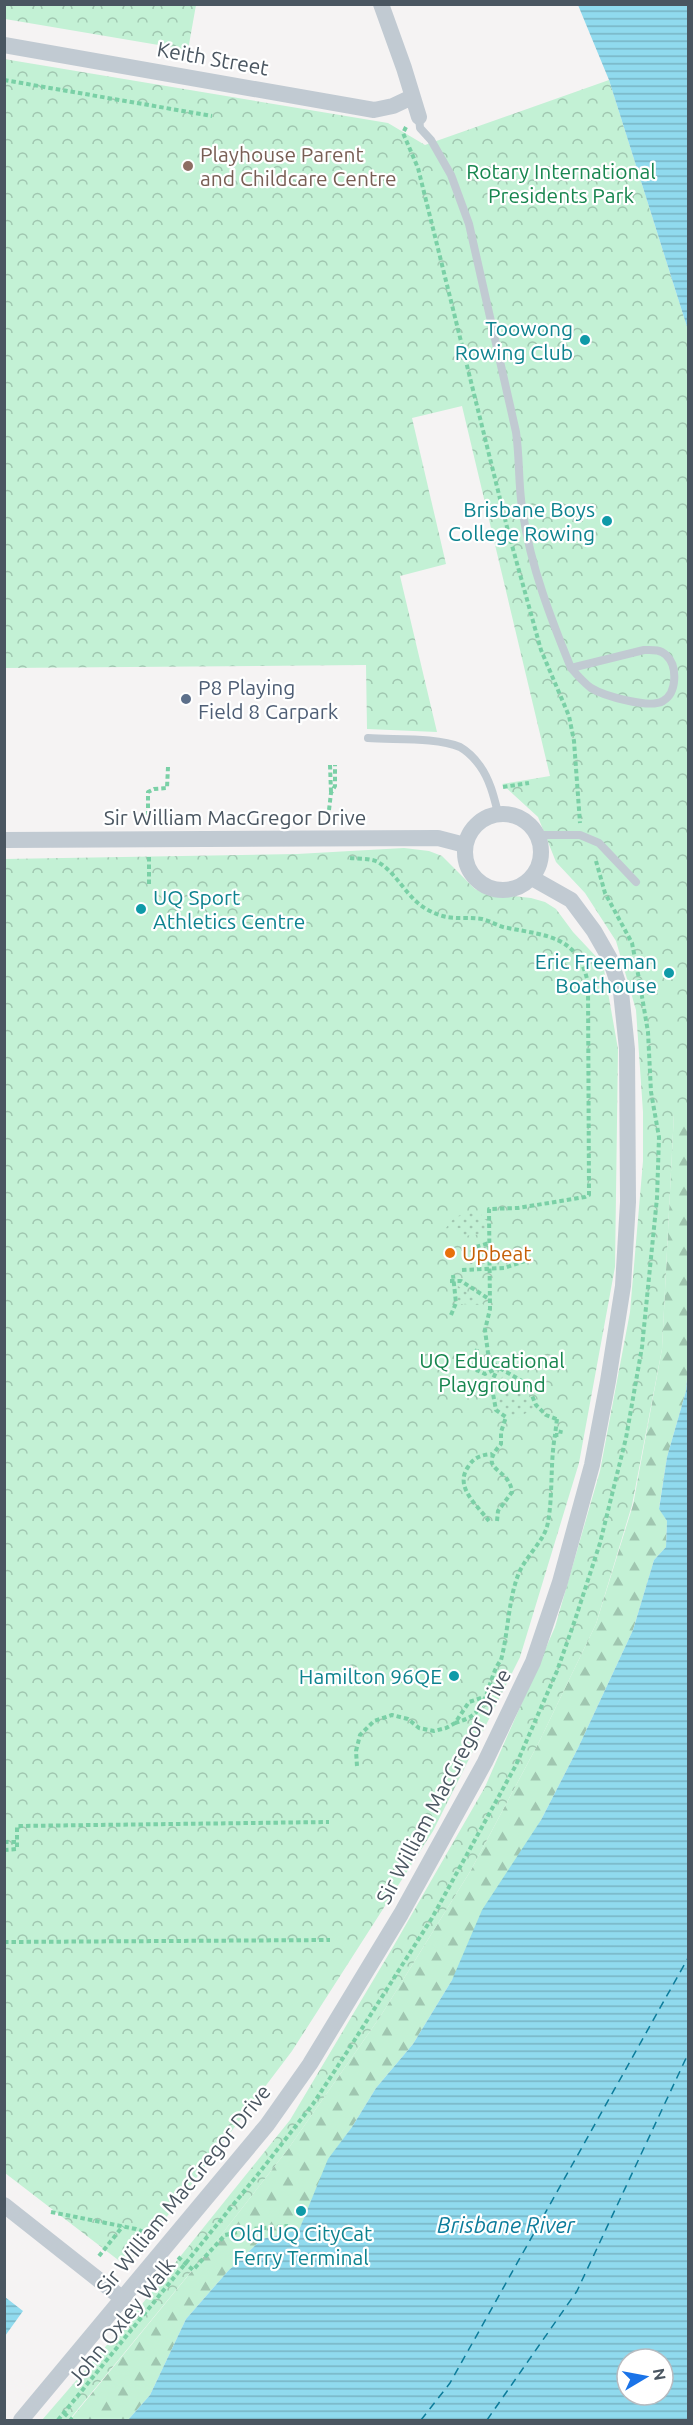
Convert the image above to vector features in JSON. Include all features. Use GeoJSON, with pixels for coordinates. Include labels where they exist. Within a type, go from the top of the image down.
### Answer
{"type":"FeatureCollection","features":[{"type":"Feature","properties":{"kind":"street"},"geometry":{"type":"LineString","coordinates":[[381,4],[419,117]]}},
{"type":"Feature","properties":{"kind":"street","name":"Keith Street"},"geometry":{"type":"LineString","coordinates":[[4,45],[374,110],[393,106],[412,97]]}},
{"type":"Feature","properties":{"kind":"street"},"geometry":{"type":"LineString","coordinates":[[498,813],[520,817],[531,825],[538,835],[542,848],[541,859],[532,878],[511,890],[489,888],[478,881],[471,873],[466,861],[465,845],[470,832],[478,823],[498,813]]}},
{"type":"Feature","properties":{"kind":"street","name":"Sir William MacGregor Drive"},"geometry":{"type":"LineString","coordinates":[[4,840],[438,838],[465,845]]}},
{"type":"Feature","properties":{"kind":"street","name":"Sir William MacGregor Drive"},"geometry":{"type":"LineString","coordinates":[[21,2421],[267,2125],[310,2064],[446,1837],[485,1762],[533,1662],[560,1582],[592,1465],[623,1286],[628,1202],[627,1049],[621,992],[610,959],[571,900],[532,878]]}},
{"type":"Feature","properties":{"kind":"street"},"geometry":{"type":"LineString","coordinates":[[4,2205],[123,2299]]}},
{"type":"Feature","properties":{"kind":"lane"},"geometry":{"type":"LineString","coordinates":[[419,117],[420,128],[431,140],[451,175],[469,224],[516,432],[525,526],[533,560],[571,668],[592,689],[644,704],[665,701],[672,692],[674,681],[673,666],[666,656],[657,650],[644,650],[571,668]]}},
{"type":"Feature","properties":{"kind":"lane"},"geometry":{"type":"LineString","coordinates":[[368,738],[435,742],[457,746],[464,750],[480,766],[490,786],[498,813]]}},
{"type":"Feature","properties":{"kind":"lane"},"geometry":{"type":"LineString","coordinates":[[538,835],[580,835],[600,843],[636,882]]}},
{"type":"Feature","properties":{"kind":"path"},"geometry":{"type":"LineString","coordinates":[[4,80],[212,116]]}},
{"type":"Feature","properties":{"kind":"path"},"geometry":{"type":"LineString","coordinates":[[406,129],[404,133],[418,168],[541,650],[569,716],[574,741],[580,835]]}},
{"type":"Feature","properties":{"kind":"path"},"geometry":{"type":"LineString","coordinates":[[330,810],[331,793],[335,786],[332,765]]}},
{"type":"Feature","properties":{"kind":"path"},"geometry":{"type":"LineString","coordinates":[[149,818],[148,792],[167,788],[168,767]]}},
{"type":"Feature","properties":{"kind":"path"},"geometry":{"type":"LineString","coordinates":[[502,787],[529,783]]}},
{"type":"Feature","properties":{"kind":"path"},"geometry":{"type":"LineString","coordinates":[[149,852],[149,886]]}},
{"type":"Feature","properties":{"kind":"path"},"geometry":{"type":"LineString","coordinates":[[340,857],[377,862],[425,909],[447,919],[483,919],[506,928],[539,933],[553,938],[573,950],[583,966],[588,983],[589,1195],[518,1208],[489,1209],[490,1309],[485,1330],[488,1353],[498,1368],[527,1384],[536,1405],[546,1415],[558,1420],[550,1460],[545,1535],[527,1555],[515,1581],[501,1660],[474,1715],[434,1731],[419,1728],[408,1719],[392,1715],[374,1721],[360,1735],[356,1751],[357,1766]]}},
{"type":"Feature","properties":{"kind":"path"},"geometry":{"type":"LineString","coordinates":[[476,1247],[489,1243]]}},
{"type":"Feature","properties":{"kind":"path"},"geometry":{"type":"LineString","coordinates":[[462,1270],[504,1268],[525,1262]]}},
{"type":"Feature","properties":{"kind":"path"},"geometry":{"type":"LineString","coordinates":[[451,1315],[456,1303],[453,1275]]}},
{"type":"Feature","properties":{"kind":"path"},"geometry":{"type":"LineString","coordinates":[[452,1281],[461,1281],[490,1299]]}},
{"type":"Feature","properties":{"kind":"path"},"geometry":{"type":"LineString","coordinates":[[477,1349],[473,1368],[485,1374],[498,1368]]}},
{"type":"Feature","properties":{"kind":"path"},"geometry":{"type":"LineString","coordinates":[[498,1368],[491,1383],[496,1410],[506,1417],[501,1432],[501,1444],[492,1454],[492,1465],[506,1476],[511,1484],[512,1492],[498,1511],[498,1521]]}},
{"type":"Feature","properties":{"kind":"path"},"geometry":{"type":"LineString","coordinates":[[555,1435],[560,1435],[561,1430]]}},
{"type":"Feature","properties":{"kind":"path"},"geometry":{"type":"LineString","coordinates":[[489,1521],[466,1491],[462,1481],[472,1460],[481,1455],[492,1454]]}},
{"type":"Feature","properties":{"kind":"path"},"geometry":{"type":"LineString","coordinates":[[455,1723],[470,1702],[484,1697]]}},
{"type":"Feature","properties":{"kind":"path"},"geometry":{"type":"LineString","coordinates":[[4,1850],[17,1849],[17,1826],[329,1822]]}},
{"type":"Feature","properties":{"kind":"path"},"geometry":{"type":"LineString","coordinates":[[4,1842],[17,1842]]}},
{"type":"Feature","properties":{"kind":"path"},"geometry":{"type":"LineString","coordinates":[[4,1942],[330,1940]]}},
{"type":"Feature","properties":{"kind":"path"},"geometry":{"type":"LineString","coordinates":[[51,2212],[123,2226],[153,2235]]}},
{"type":"Feature","properties":{"kind":"path"},"geometry":{"type":"LineString","coordinates":[[99,2256],[123,2226]]}},
{"type":"Feature","properties":{"kind":"path"},"geometry":{"type":"LineString","coordinates":[[179,2258],[193,2270],[225,2235],[252,2229],[288,2226]]}},
{"type":"Feature","properties":{"kind":"path","name":"John Oxley Walk"},"geometry":{"type":"LineString","coordinates":[[58,2421],[206,2241]]}},
{"type":"Feature","properties":{"kind":"path"},"geometry":{"type":"LineString","coordinates":[[64,2413],[72,2421]]}},
{"type":"Feature","properties":{"kind":"green space"},"geometry":{"type":"Polygon","coordinates":[[[4,5],[196,5],[188,50],[5,19],[4,5]]]}},
{"type":"Feature","properties":{"kind":"green space","name":"Rotary International Presidents Park"},"geometry":{"type":"Polygon","coordinates":[[[4,59],[388,123],[425,145],[609,80],[688,330],[688,1113],[674,1113],[662,1349],[632,1505],[596,1624],[539,1742],[471,1870],[380,2017],[288,2149],[218,2239],[69,2420],[42,2420],[138,2309],[290,2120],[485,1787],[555,1627],[600,1471],[630,1312],[643,1161],[643,1112],[636,1010],[616,941],[585,893],[556,862],[538,817],[502,784],[550,776],[462,406],[412,418],[446,564],[400,576],[437,732],[367,729],[366,665],[5,668],[4,59]]]}},
{"type":"Feature","properties":{"kind":"green space","name":"UQ Educational Playground"},"geometry":{"type":"Polygon","coordinates":[[[404,848],[429,851],[442,856],[475,889],[485,893],[531,898],[545,902],[556,909],[573,932],[603,964],[618,1049],[615,1267],[579,1463],[520,1657],[433,1831],[292,2051],[153,2235],[126,2266],[5,2173],[4,859],[297,854],[404,848]]]}},
{"type":"Feature","properties":{"kind":"green space"},"geometry":{"type":"Polygon","coordinates":[[[674,1113],[688,1113],[688,1369],[686,1391],[667,1457],[659,1508],[667,1521],[666,1547],[654,1560],[633,1630],[578,1748],[541,1820],[452,1980],[413,2044],[376,2088],[329,2159],[299,2230],[262,2239],[228,2271],[186,2319],[150,2395],[128,2420],[70,2420],[218,2239],[288,2149],[380,2017],[471,1870],[539,1742],[596,1624],[633,1505],[662,1349],[674,1113]]]}},
{"type":"Feature","properties":{"kind":"green space"},"geometry":{"type":"Polygon","coordinates":[[[481,1210],[482,1219],[486,1220],[486,1234],[462,1236],[461,1228],[445,1230],[460,1215],[481,1210]]]}},
{"type":"Feature","properties":{"kind":"green space"},"geometry":{"type":"Polygon","coordinates":[[[487,1249],[486,1264],[462,1265],[462,1250],[487,1249]]]}},
{"type":"Feature","properties":{"kind":"green space"},"geometry":{"type":"Polygon","coordinates":[[[458,1286],[484,1305],[457,1304],[455,1288],[458,1286]]]}},
{"type":"Feature","properties":{"kind":"green space"},"geometry":{"type":"Polygon","coordinates":[[[503,1376],[519,1383],[535,1407],[520,1417],[510,1419],[508,1414],[499,1408],[495,1386],[503,1376]]]}},
{"type":"Feature","properties":{"kind":"water"},"geometry":{"type":"Polygon","coordinates":[[[578,5],[688,5],[688,330],[609,80],[578,5]]]}},
{"type":"Feature","properties":{"kind":"water","name":"Brisbane River"},"geometry":{"type":"Polygon","coordinates":[[[688,1369],[688,2420],[128,2420],[150,2395],[186,2319],[228,2271],[262,2239],[299,2230],[328,2159],[352,2127],[376,2088],[413,2044],[452,1980],[482,1910],[541,1820],[578,1748],[633,1630],[654,1560],[666,1547],[667,1521],[659,1509],[667,1457],[686,1391],[688,1369]]]}},
{"type":"Feature","properties":{"kind":"water"},"geometry":{"type":"Polygon","coordinates":[[[5,2297],[23,2311],[5,2336],[5,2297]]]}},
{"type":"Feature","properties":{"kind":"ferry route"},"geometry":{"type":"LineString","coordinates":[[421,2420],[450,2383],[688,1958]]}},
{"type":"Feature","properties":{"kind":"ferry route"},"geometry":{"type":"LineString","coordinates":[[487,2420],[577,2291],[688,2054]]}},
{"type":"Feature","properties":{"kind":"place","name":"Playhouse Parent and Childcare Centre"},"geometry":{"type":"Point","coordinates":[188,166]}},
{"type":"Feature","properties":{"kind":"place","name":"Toowong Rowing Club"},"geometry":{"type":"Point","coordinates":[585,340]}},
{"type":"Feature","properties":{"kind":"place","name":"Brisbane Boys College Rowing"},"geometry":{"type":"Point","coordinates":[607,521]}},
{"type":"Feature","properties":{"kind":"place","name":"P8 Playing Field 8 Carpark"},"geometry":{"type":"Point","coordinates":[186,699]}},
{"type":"Feature","properties":{"kind":"place","name":"UQ Sport Athletics Centre"},"geometry":{"type":"Point","coordinates":[141,909]}},
{"type":"Feature","properties":{"kind":"place","name":"Eric Freeman Boathouse"},"geometry":{"type":"Point","coordinates":[669,973]}},
{"type":"Feature","properties":{"kind":"place","name":"Upbeat"},"geometry":{"type":"Point","coordinates":[450,1253]}},
{"type":"Feature","properties":{"kind":"place","name":"Hamilton 96QE"},"geometry":{"type":"Point","coordinates":[454,1676]}},
{"type":"Feature","properties":{"kind":"place","name":"Old UQ CityCat Ferry Terminal"},"geometry":{"type":"Point","coordinates":[301,2211]}}]}
